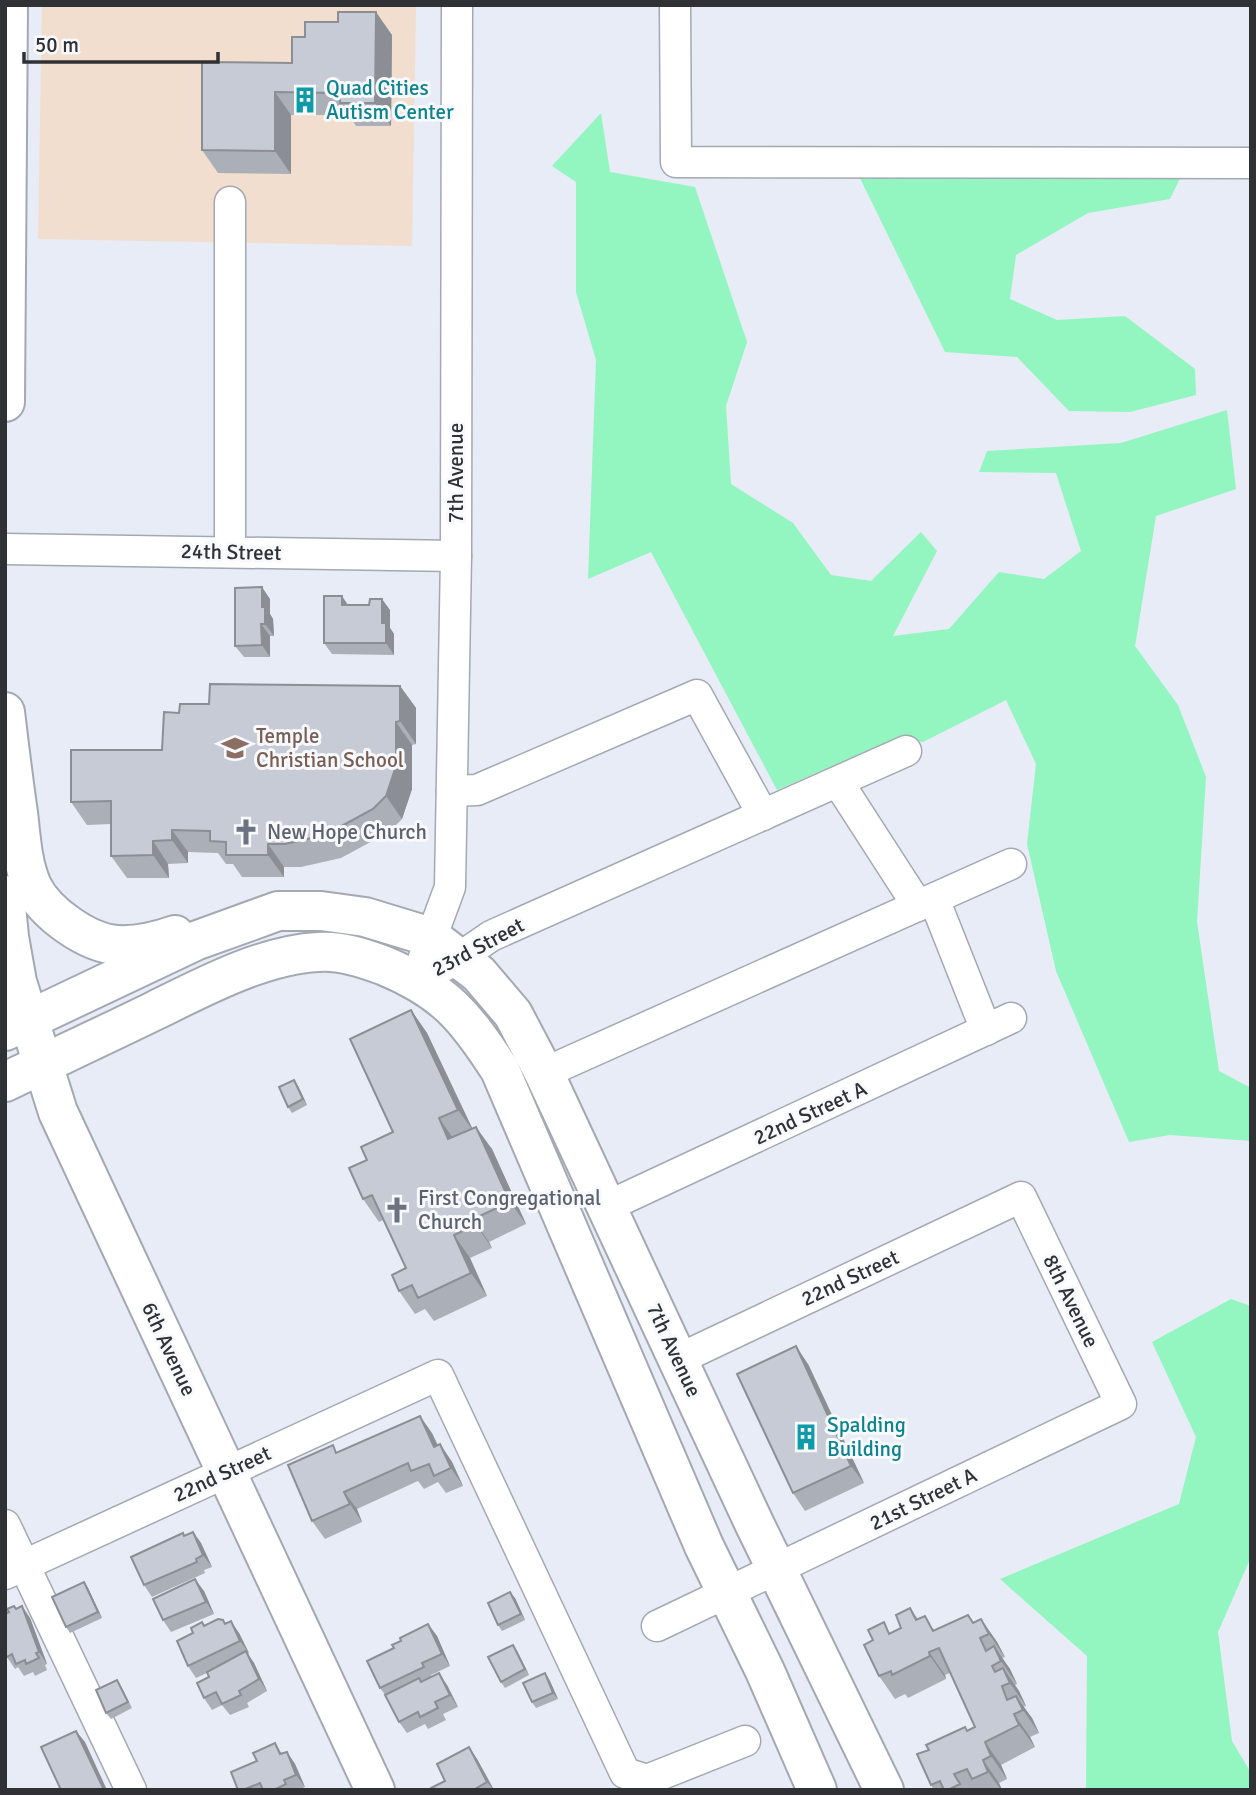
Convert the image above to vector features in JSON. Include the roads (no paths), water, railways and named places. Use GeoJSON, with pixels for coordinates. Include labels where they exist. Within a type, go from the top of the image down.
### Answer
{"type":"FeatureCollection","features":[{"type":"Feature","properties":{"kind":"main road"},"geometry":{"type":"LineString","coordinates":[[5,402],[8,5]]}},
{"type":"Feature","properties":{"kind":"main road"},"geometry":{"type":"LineString","coordinates":[[5,712],[23,862],[33,888],[49,909],[71,927],[88,937],[117,945],[164,939],[222,916],[278,911]]}},
{"type":"Feature","properties":{"kind":"main road","name":"6th Avenue"},"geometry":{"type":"LineString","coordinates":[[5,895],[17,982],[17,1026],[43,1064],[58,1112],[375,1790]]}},
{"type":"Feature","properties":{"kind":"main road","name":"23rd Street"},"geometry":{"type":"LineString","coordinates":[[17,1026],[195,941],[278,911],[321,911],[365,917],[445,947]]}},
{"type":"Feature","properties":{"kind":"main road","name":"7th Avenue"},"geometry":{"type":"LineString","coordinates":[[445,947],[479,974],[513,1014],[544,1073],[884,1790]]}},
{"type":"Feature","properties":{"kind":"main road","name":"23rd Street"},"geometry":{"type":"LineString","coordinates":[[5,1082],[204,986],[248,968],[291,956],[319,951],[362,957],[416,979]]}},
{"type":"Feature","properties":{"kind":"main road"},"geometry":{"type":"LineString","coordinates":[[416,979],[441,996],[475,1030],[500,1070],[724,1592],[765,1671],[817,1790]]}},
{"type":"Feature","properties":{"kind":"street","name":"7th Avenue"},"geometry":{"type":"LineString","coordinates":[[445,947],[450,887],[456,556],[457,5]]}},
{"type":"Feature","properties":{"kind":"street"},"geometry":{"type":"LineString","coordinates":[[676,5],[676,162],[1251,163]]}},
{"type":"Feature","properties":{"kind":"street"},"geometry":{"type":"LineString","coordinates":[[230,202],[230,552]]}},
{"type":"Feature","properties":{"kind":"street","name":"24th Street"},"geometry":{"type":"LineString","coordinates":[[5,549],[456,556]]}},
{"type":"Feature","properties":{"kind":"street"},"geometry":{"type":"LineString","coordinates":[[452,791],[477,790],[697,695],[763,815]]}},
{"type":"Feature","properties":{"kind":"street","name":"23rd Street"},"geometry":{"type":"LineString","coordinates":[[416,979],[445,947],[491,936],[906,751]]}},
{"type":"Feature","properties":{"kind":"street"},"geometry":{"type":"LineString","coordinates":[[838,782],[926,903]]}},
{"type":"Feature","properties":{"kind":"street"},"geometry":{"type":"LineString","coordinates":[[544,1073],[1011,864]]}},
{"type":"Feature","properties":{"kind":"street","name":"22nd Street A"},"geometry":{"type":"LineString","coordinates":[[608,1206],[999,1024],[926,903]]}},
{"type":"Feature","properties":{"kind":"street","name":"22nd Street"},"geometry":{"type":"LineString","coordinates":[[678,1359],[1021,1197]]}},
{"type":"Feature","properties":{"kind":"street","name":"8th Avenue"},"geometry":{"type":"LineString","coordinates":[[1021,1197],[1121,1404]]}},
{"type":"Feature","properties":{"kind":"street","name":"22nd Street"},"geometry":{"type":"LineString","coordinates":[[15,1570],[439,1375],[625,1773],[648,1780],[745,1741]]}},
{"type":"Feature","properties":{"kind":"street","name":"21st Street A"},"geometry":{"type":"LineString","coordinates":[[657,1626],[1121,1404]]}},
{"type":"Feature","properties":{"kind":"street"},"geometry":{"type":"LineString","coordinates":[[5,1525],[15,1570],[131,1790]]}},
{"type":"Feature","properties":{"kind":"place","name":"Quad Cities Autism Center"},"geometry":{"type":"Point","coordinates":[305,100]}},
{"type":"Feature","properties":{"kind":"place","name":"Temple Christian School"},"geometry":{"type":"Point","coordinates":[235,748]}},
{"type":"Feature","properties":{"kind":"place","name":"New Hope Church"},"geometry":{"type":"Point","coordinates":[246,832]}},
{"type":"Feature","properties":{"kind":"place","name":"First Congregational Church"},"geometry":{"type":"Point","coordinates":[397,1210]}},
{"type":"Feature","properties":{"kind":"place","name":"Spalding Building"},"geometry":{"type":"Point","coordinates":[806,1437]}}]}
